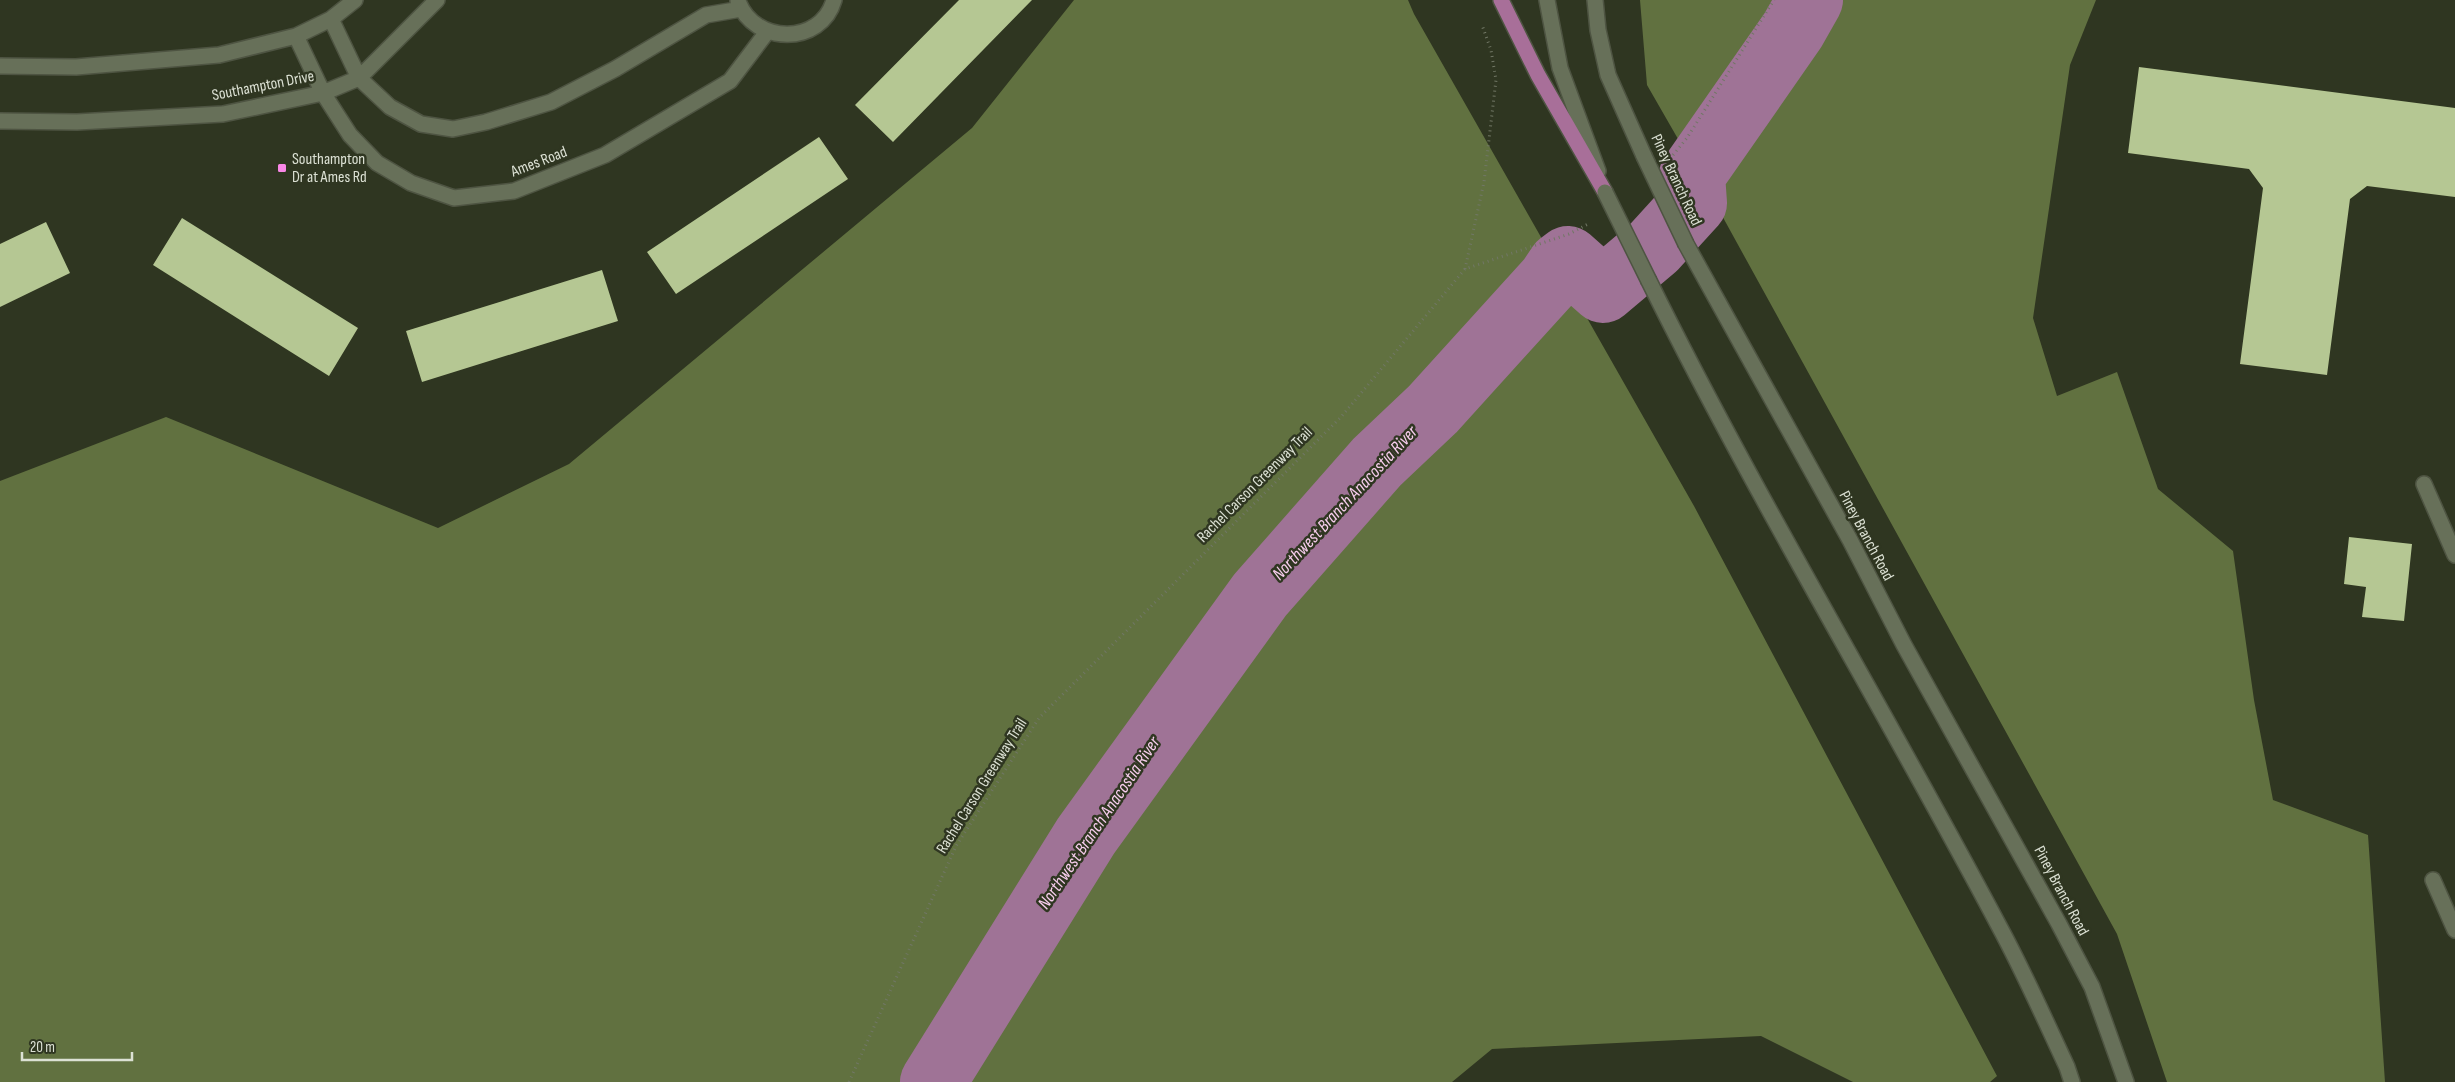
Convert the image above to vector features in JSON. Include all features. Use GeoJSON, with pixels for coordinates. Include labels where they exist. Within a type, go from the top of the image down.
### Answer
{"type":"FeatureCollection","features":[{"type":"Feature","properties":{"kind":"main road"},"geometry":{"type":"LineString","coordinates":[[0,66],[76,67],[218,56],[296,36],[331,19],[355,0]]}},
{"type":"Feature","properties":{"kind":"main road","name":"Southampton Drive"},"geometry":{"type":"LineString","coordinates":[[0,121],[77,122],[223,114],[323,93],[359,78],[437,0]]}},
{"type":"Feature","properties":{"kind":"main road"},"geometry":{"type":"LineString","coordinates":[[331,19],[359,78],[390,107],[421,124],[453,129],[486,122],[551,102],[615,69],[706,15],[740,5],[755,25],[766,32],[790,35],[815,27],[831,10],[834,0]]}},
{"type":"Feature","properties":{"kind":"main road"},"geometry":{"type":"LineString","coordinates":[[1501,0],[1538,75],[1605,192],[1649,281],[1808,582],[2000,928],[2067,1067],[2072,1082]]}},
{"type":"Feature","properties":{"kind":"main road"},"geometry":{"type":"LineString","coordinates":[[1547,0],[1560,68],[1605,192]]}},
{"type":"Feature","properties":{"kind":"main road","name":"Piney Branch Road"},"geometry":{"type":"LineString","coordinates":[[1595,0],[1598,30],[1608,75],[1686,244],[1850,540],[1904,645],[2059,924],[2092,987],[2126,1082]]}},
{"type":"Feature","properties":{"kind":"main road","name":"Ames Road"},"geometry":{"type":"LineString","coordinates":[[296,36],[323,93],[350,135],[377,163],[411,183],[454,198],[514,192],[604,155],[730,80],[766,32]]}},
{"type":"Feature","properties":{"kind":"main road"},"geometry":{"type":"LineString","coordinates":[[2424,484],[2455,555]]}},
{"type":"Feature","properties":{"kind":"main road"},"geometry":{"type":"LineString","coordinates":[[2433,880],[2455,930]]}},
{"type":"Feature","properties":{"kind":"path"},"geometry":{"type":"LineString","coordinates":[[1670,159],[1687,138],[1774,0]]}},
{"type":"Feature","properties":{"kind":"path"},"geometry":{"type":"LineString","coordinates":[[1465,269],[1484,182],[1496,80],[1491,50],[1481,20]]}},
{"type":"Feature","properties":{"kind":"path"},"geometry":{"type":"LineString","coordinates":[[1465,269],[1569,234],[1595,220]]}},
{"type":"Feature","properties":{"kind":"path","name":"Rachel Carson Greenway Trail"},"geometry":{"type":"LineString","coordinates":[[849,1082],[956,846],[1039,718],[1341,417],[1465,269]]}},
{"type":"Feature","properties":{"kind":"green space"},"geometry":{"type":"Polygon","coordinates":[[[1074,0],[1408,0],[1414,14],[1694,506],[1997,1076],[1990,1082],[1853,1082],[1761,1036],[1492,1049],[1452,1082],[0,1082],[0,481],[166,417],[438,528],[569,464],[972,128],[1074,0]]]}},
{"type":"Feature","properties":{"kind":"green space"},"geometry":{"type":"Polygon","coordinates":[[[1640,0],[2096,0],[2070,65],[2033,318],[2057,396],[2117,372],[2158,489],[2233,551],[2254,700],[2273,800],[2368,835],[2385,1082],[2167,1082],[2117,934],[1720,212],[1647,85],[1640,0]]]}},
{"type":"Feature","properties":{"kind":"building"},"geometry":{"type":"Polygon","coordinates":[[[959,0],[1032,0],[893,142],[855,105],[959,0]]]}},
{"type":"Feature","properties":{"kind":"building"},"geometry":{"type":"Polygon","coordinates":[[[2139,67],[2455,108],[2455,197],[2367,186],[2350,199],[2327,375],[2240,364],[2263,188],[2249,169],[2128,153],[2139,67]]]}},
{"type":"Feature","properties":{"kind":"building"},"geometry":{"type":"Polygon","coordinates":[[[819,137],[848,179],[676,294],[647,252],[819,137]]]}},
{"type":"Feature","properties":{"kind":"building"},"geometry":{"type":"Polygon","coordinates":[[[182,218],[358,328],[329,376],[153,265],[182,218]]]}},
{"type":"Feature","properties":{"kind":"building"},"geometry":{"type":"Polygon","coordinates":[[[46,222],[70,273],[0,307],[0,244],[46,222]]]}},
{"type":"Feature","properties":{"kind":"building"},"geometry":{"type":"Polygon","coordinates":[[[602,270],[618,321],[422,382],[406,331],[602,270]]]}},
{"type":"Feature","properties":{"kind":"building"},"geometry":{"type":"Polygon","coordinates":[[[2349,537],[2412,544],[2404,621],[2362,617],[2366,587],[2344,584],[2349,537]]]}},
{"type":"Feature","properties":{"kind":"waterway","name":"Northwest Branch Anacostia River"},"geometry":{"type":"LineString","coordinates":[[933,1082],[1086,836],[1260,595],[1377,462],[1433,409],[1550,280],[1560,265],[1568,259],[1603,290],[1654,247],[1694,203],[1692,175],[1793,30],[1810,0]]}},
{"type":"Feature","properties":{"kind":"place","name":"Southampton Dr at Ames Rd"},"geometry":{"type":"Point","coordinates":[282,168]}}]}
